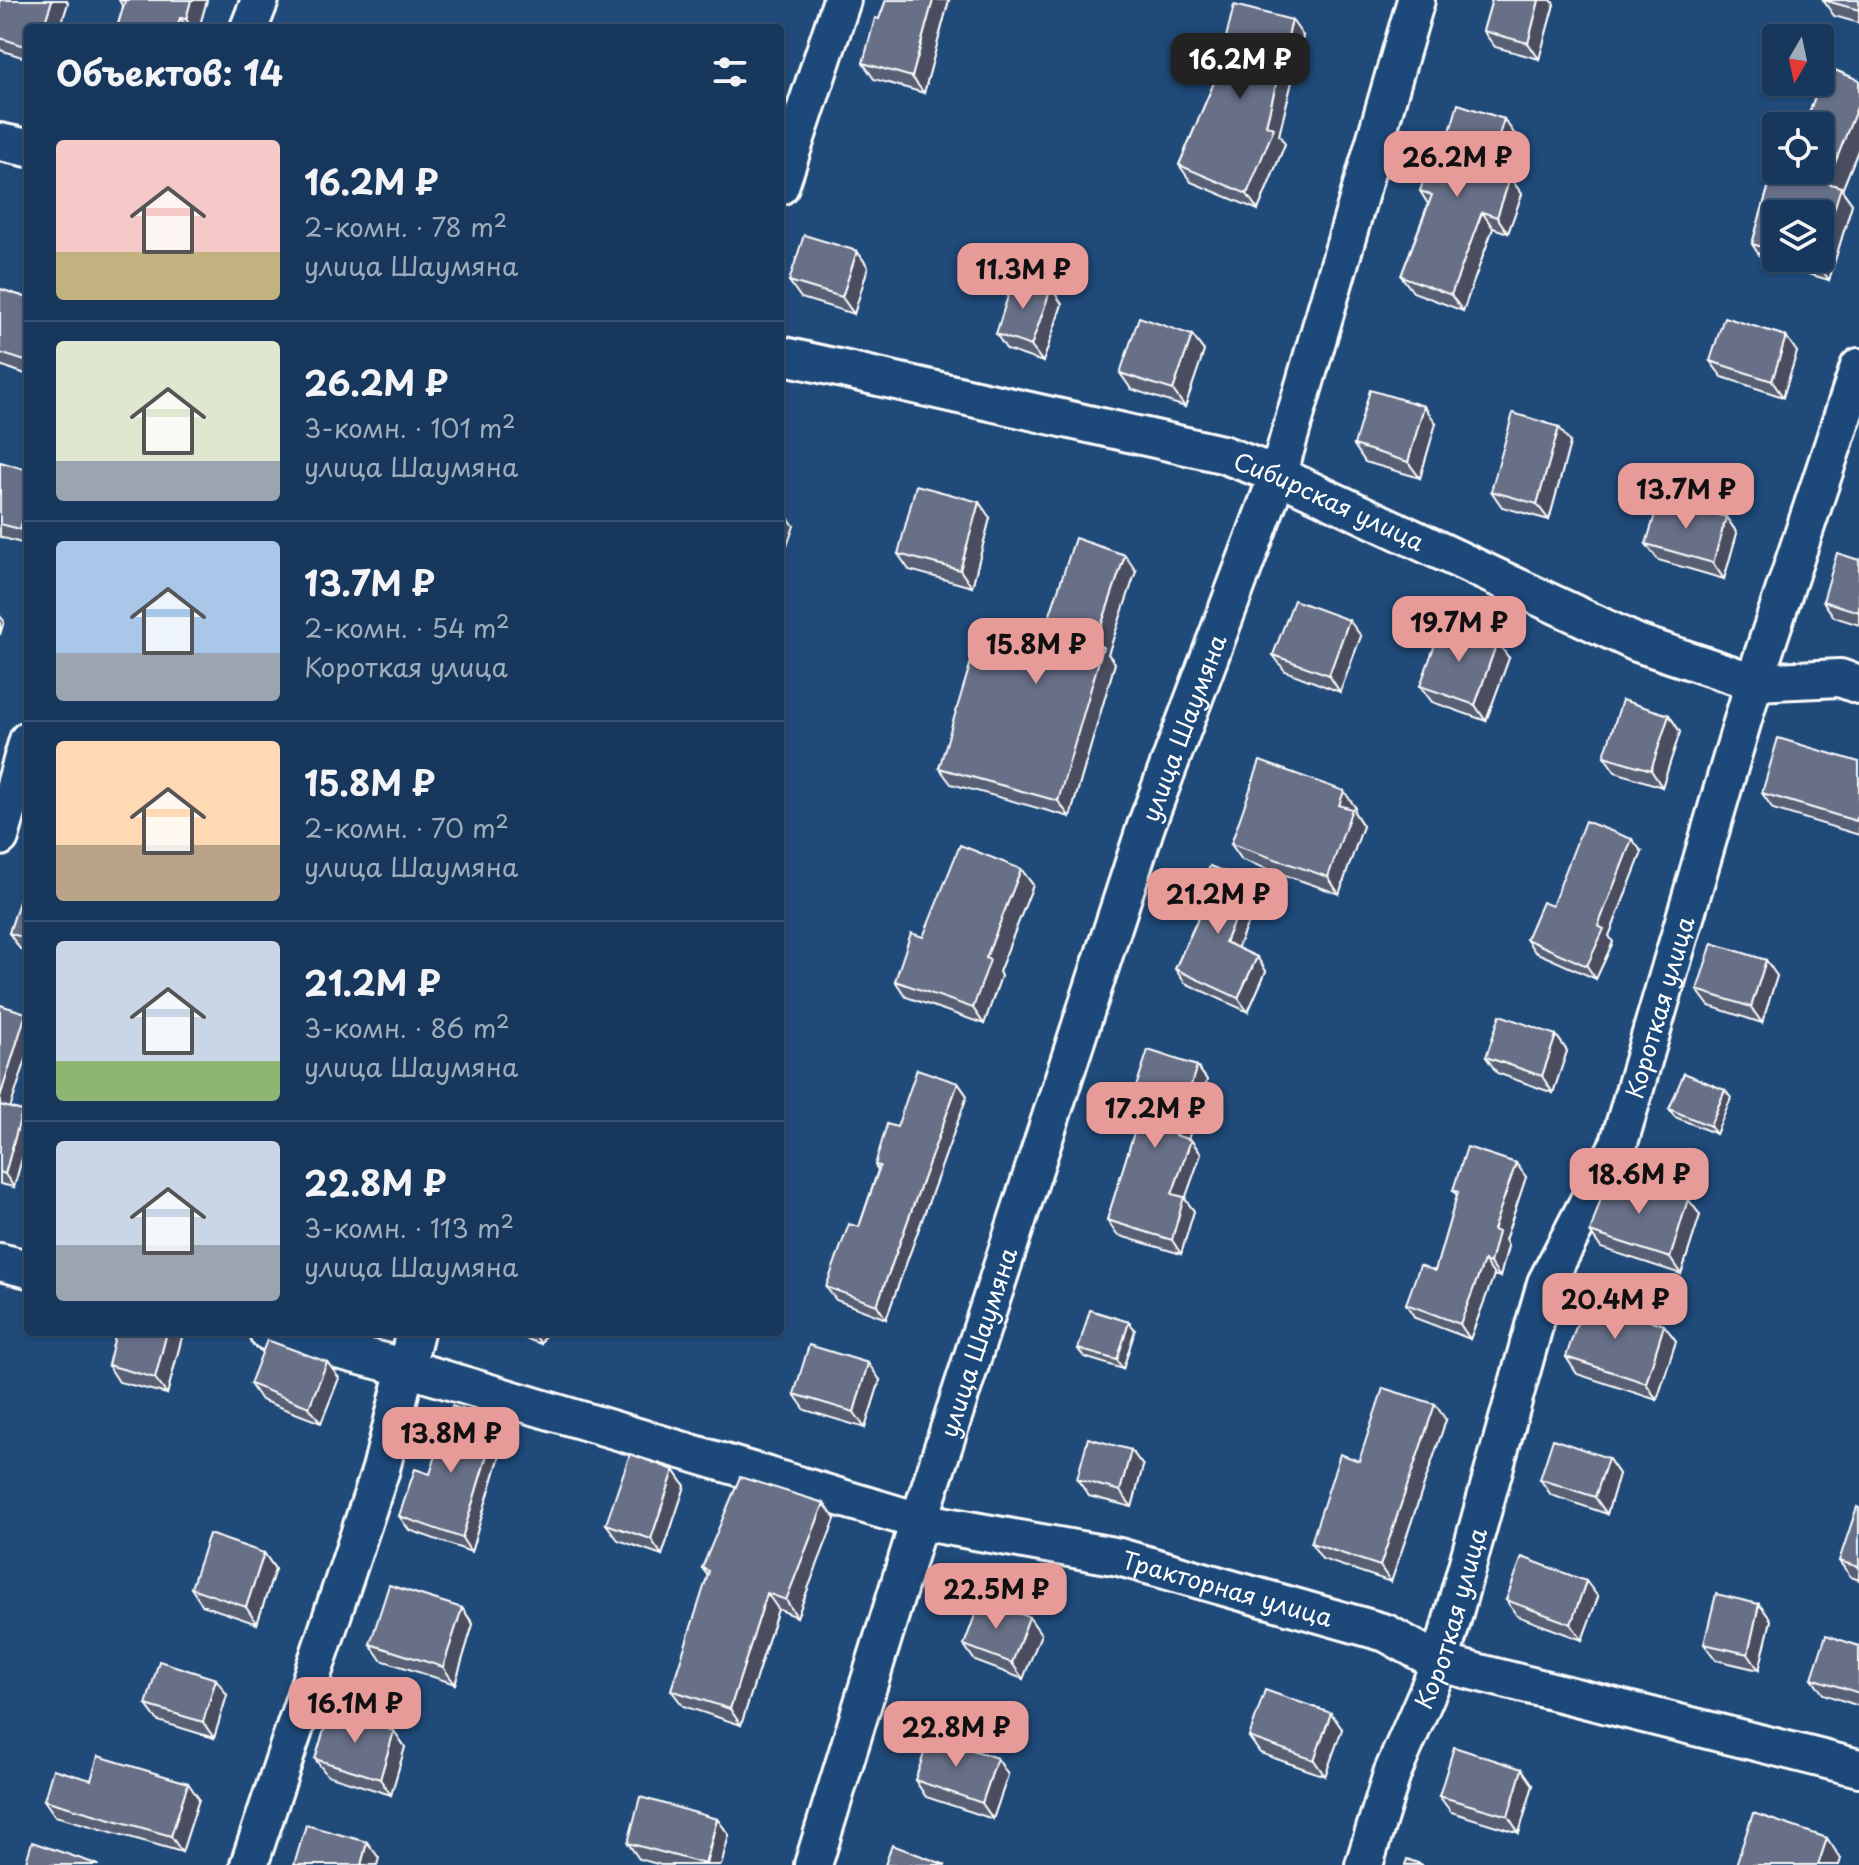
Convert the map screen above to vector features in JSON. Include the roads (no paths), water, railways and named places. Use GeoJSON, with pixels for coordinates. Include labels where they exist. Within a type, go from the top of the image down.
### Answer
{"type":"FeatureCollection","features":[{"type":"Feature","properties":{"kind":"street"},"geometry":{"type":"LineString","coordinates":[[251,24],[260,0]]}},
{"type":"Feature","properties":{"kind":"street"},"geometry":{"type":"LineString","coordinates":[[784,174],[842,0]]}},
{"type":"Feature","properties":{"kind":"street","name":"улица Шаумяна"},"geometry":{"type":"LineString","coordinates":[[813,1865],[919,1521],[1146,826],[1278,475],[1416,0]]}},
{"type":"Feature","properties":{"kind":"street"},"geometry":{"type":"LineString","coordinates":[[0,142],[24,147]]}},
{"type":"Feature","properties":{"kind":"street","name":"Сибирская улица"},"geometry":{"type":"LineString","coordinates":[[784,356],[1222,454],[1278,475],[1637,643],[1754,682],[1840,678],[1859,685]]}},
{"type":"Feature","properties":{"kind":"street","name":"Короткая улица"},"geometry":{"type":"LineString","coordinates":[[1364,1865],[1392,1774],[1440,1663],[1546,1283],[1619,1143],[1754,682],[1859,367]]}},
{"type":"Feature","properties":{"kind":"street"},"geometry":{"type":"LineString","coordinates":[[0,837],[24,754]]}},
{"type":"Feature","properties":{"kind":"street"},"geometry":{"type":"LineString","coordinates":[[0,1262],[24,1268]]}},
{"type":"Feature","properties":{"kind":"street","name":"Тракторная улица"},"geometry":{"type":"LineString","coordinates":[[283,1336],[403,1367],[919,1521],[1119,1557],[1386,1633],[1440,1663],[1859,1768]]}},
{"type":"Feature","properties":{"kind":"street"},"geometry":{"type":"LineString","coordinates":[[249,1865],[381,1469],[403,1367],[414,1336]]}}]}
